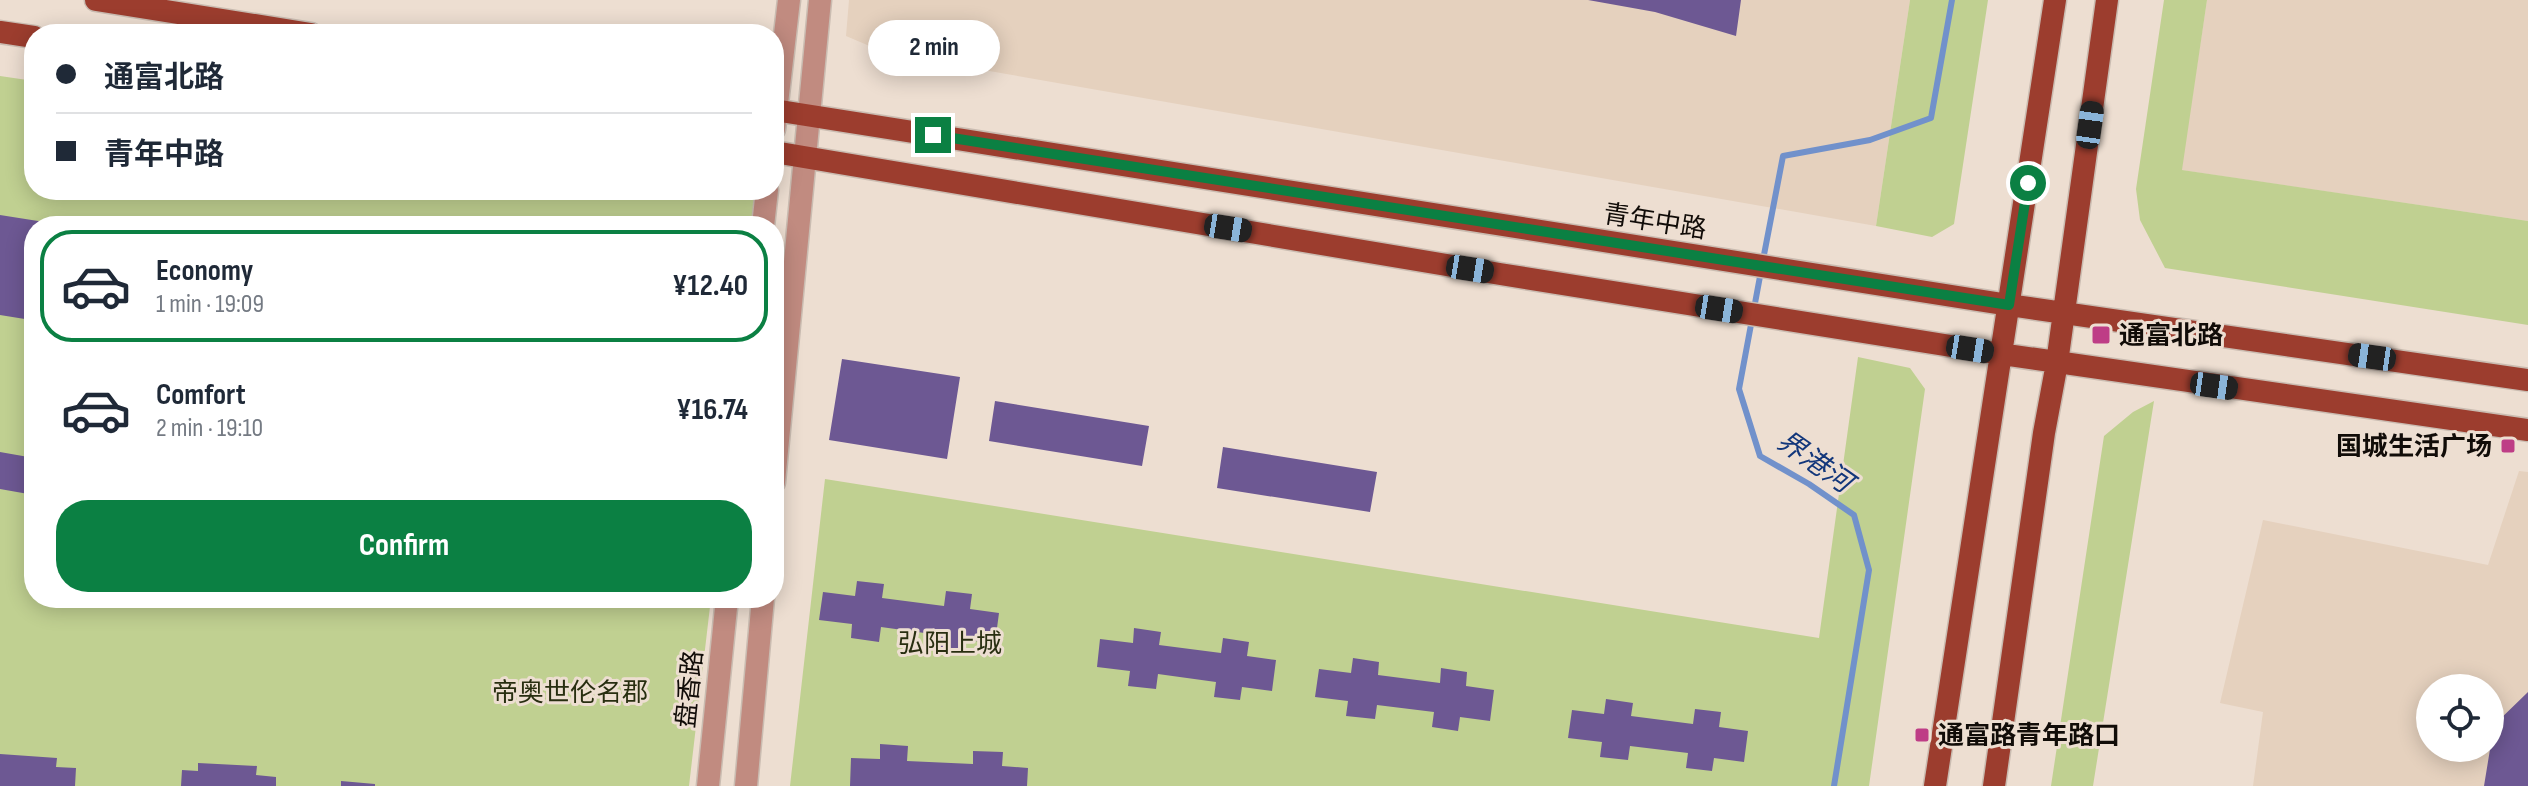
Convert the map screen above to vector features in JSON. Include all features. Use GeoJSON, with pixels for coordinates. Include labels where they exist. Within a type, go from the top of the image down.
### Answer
{"type":"FeatureCollection","features":[{"type":"Feature","properties":{"kind":"main road"},"geometry":{"type":"LineString","coordinates":[[96,0],[248,24]]}},
{"type":"Feature","properties":{"kind":"main road"},"geometry":{"type":"LineString","coordinates":[[1935,786],[2055,0]]}},
{"type":"Feature","properties":{"kind":"main road"},"geometry":{"type":"LineString","coordinates":[[1994,786],[2107,0]]}},
{"type":"Feature","properties":{"kind":"main road"},"geometry":{"type":"LineString","coordinates":[[0,32],[24,36]]}},
{"type":"Feature","properties":{"kind":"main road","name":"青年中路"},"geometry":{"type":"LineString","coordinates":[[784,117],[810,116],[2009,305],[2528,380]]}},
{"type":"Feature","properties":{"kind":"main road"},"geometry":{"type":"LineString","coordinates":[[784,153],[1516,277],[2057,363],[2528,430]]}},
{"type":"Feature","properties":{"kind":"street"},"geometry":{"type":"LineString","coordinates":[[784,42],[789,0]]}},
{"type":"Feature","properties":{"kind":"street"},"geometry":{"type":"LineString","coordinates":[[784,373],[820,0]]}},
{"type":"Feature","properties":{"kind":"street","name":"盘香路"},"geometry":{"type":"LineString","coordinates":[[708,786],[726,608]]}},
{"type":"Feature","properties":{"kind":"street"},"geometry":{"type":"LineString","coordinates":[[746,786],[762,608]]}},
{"type":"Feature","properties":{"kind":"shaded area"},"geometry":{"type":"Polygon","coordinates":[[[849,0],[1910,0],[1876,226],[886,53],[846,36],[849,0]]]}},
{"type":"Feature","properties":{"kind":"shaded area"},"geometry":{"type":"Polygon","coordinates":[[[2207,0],[2528,0],[2528,221],[2181,170],[2207,0]]]}},
{"type":"Feature","properties":{"kind":"shaded area"},"geometry":{"type":"Polygon","coordinates":[[[2519,471],[2528,472],[2528,786],[2253,786],[2263,712],[2220,703],[2263,520],[2488,565],[2519,471]]]}},
{"type":"Feature","properties":{"kind":"green space"},"geometry":{"type":"Polygon","coordinates":[[[1910,0],[1988,0],[1954,224],[1932,237],[1876,226],[1910,0]]]}},
{"type":"Feature","properties":{"kind":"green space"},"geometry":{"type":"Polygon","coordinates":[[[2164,0],[2207,0],[2182,170],[2528,221],[2528,325],[2165,268],[2140,220],[2136,189],[2164,0]]]}},
{"type":"Feature","properties":{"kind":"green space","name":"帝奥世伦名郡"},"geometry":{"type":"Polygon","coordinates":[[[0,76],[24,80],[24,200],[756,200],[754,216],[24,216],[24,608],[710,608],[689,786],[0,786],[0,76]]]}},
{"type":"Feature","properties":{"kind":"green space","name":"弘阳上城"},"geometry":{"type":"Polygon","coordinates":[[[1858,357],[1910,368],[1925,389],[1869,786],[790,786],[825,479],[1819,638],[1858,357]]]}},
{"type":"Feature","properties":{"kind":"green space"},"geometry":{"type":"Polygon","coordinates":[[[2154,401],[2093,786],[2051,786],[2104,436],[2133,412],[2154,401]]]}},
{"type":"Feature","properties":{"kind":"building"},"geometry":{"type":"Polygon","coordinates":[[[1588,0],[1741,0],[1736,36],[1655,12],[1588,0]]]}},
{"type":"Feature","properties":{"kind":"building"},"geometry":{"type":"Polygon","coordinates":[[[0,215],[24,219],[24,319],[0,315],[0,215]]]}},
{"type":"Feature","properties":{"kind":"building"},"geometry":{"type":"Polygon","coordinates":[[[842,359],[960,377],[947,459],[829,440],[842,359]]]}},
{"type":"Feature","properties":{"kind":"building"},"geometry":{"type":"Polygon","coordinates":[[[995,401],[1149,426],[1142,466],[989,441],[995,401]]]}},
{"type":"Feature","properties":{"kind":"building"},"geometry":{"type":"Polygon","coordinates":[[[1223,447],[1377,472],[1370,512],[1217,488],[1223,447]]]}},
{"type":"Feature","properties":{"kind":"building"},"geometry":{"type":"Polygon","coordinates":[[[0,452],[24,456],[24,493],[0,489],[0,452]]]}},
{"type":"Feature","properties":{"kind":"building"},"geometry":{"type":"Polygon","coordinates":[[[857,581],[884,584],[882,598],[944,606],[946,591],[972,594],[970,609],[999,613],[995,643],[964,640],[963,653],[937,650],[939,635],[881,627],[879,642],[851,638],[852,624],[819,620],[823,592],[855,596],[857,581]]]}},
{"type":"Feature","properties":{"kind":"building"},"geometry":{"type":"Polygon","coordinates":[[[1134,628],[1161,632],[1159,645],[1221,653],[1223,638],[1249,642],[1247,656],[1276,660],[1272,691],[1242,687],[1240,700],[1214,697],[1216,682],[1158,674],[1156,689],[1128,686],[1130,671],[1097,667],[1100,639],[1133,643],[1134,628]]]}},
{"type":"Feature","properties":{"kind":"building"},"geometry":{"type":"Polygon","coordinates":[[[1353,658],[1379,662],[1378,675],[1440,683],[1441,668],[1467,672],[1466,686],[1494,690],[1490,721],[1460,717],[1458,731],[1432,727],[1434,712],[1377,705],[1375,719],[1346,716],[1348,701],[1315,697],[1319,669],[1351,673],[1353,658]]]}},
{"type":"Feature","properties":{"kind":"building"},"geometry":{"type":"Polygon","coordinates":[[[2528,692],[2528,786],[2484,786],[2488,762],[2504,762],[2504,715],[2528,692]]]}},
{"type":"Feature","properties":{"kind":"building"},"geometry":{"type":"Polygon","coordinates":[[[1606,699],[1633,703],[1631,716],[1693,724],[1695,709],[1721,712],[1719,727],[1748,731],[1744,762],[1714,758],[1712,771],[1686,768],[1688,753],[1630,746],[1628,760],[1600,757],[1602,742],[1568,738],[1572,710],[1604,714],[1606,699]]]}},
{"type":"Feature","properties":{"kind":"building"},"geometry":{"type":"Polygon","coordinates":[[[880,744],[908,746],[907,761],[973,764],[973,751],[1003,752],[1002,766],[1028,768],[1027,786],[850,786],[851,758],[880,759],[880,744]]]}},
{"type":"Feature","properties":{"kind":"building"},"geometry":{"type":"Polygon","coordinates":[[[0,754],[57,758],[56,767],[76,768],[75,786],[0,786],[0,754]]]}},
{"type":"Feature","properties":{"kind":"building"},"geometry":{"type":"Polygon","coordinates":[[[198,763],[257,766],[256,775],[276,777],[276,786],[181,786],[182,770],[198,771],[198,763]]]}},
{"type":"Feature","properties":{"kind":"building"},"geometry":{"type":"Polygon","coordinates":[[[341,781],[375,784],[375,786],[341,786],[341,781]]]}},
{"type":"Feature","properties":{"kind":"waterway","name":"界港河"},"geometry":{"type":"LineString","coordinates":[[1763,260],[1783,156],[1870,140],[1931,118],[1952,0]]}},
{"type":"Feature","properties":{"kind":"waterway","name":"界港河"},"geometry":{"type":"LineString","coordinates":[[1761,271],[1739,389],[1760,456],[1854,515],[1869,570],[1834,786]]}},
{"type":"Feature","properties":{"kind":"place","name":"通富北路"},"geometry":{"type":"Point","coordinates":[2101,335]}},
{"type":"Feature","properties":{"kind":"place","name":"国城生活广场"},"geometry":{"type":"Point","coordinates":[2508,446]}},
{"type":"Feature","properties":{"kind":"place","name":"通富路青年路口"},"geometry":{"type":"Point","coordinates":[1922,735]}},
{"type":"Feature","properties":{"kind":"route"},"geometry":{"type":"LineString","coordinates":[[933,135],[2009,305],[2028,183]]}}]}
